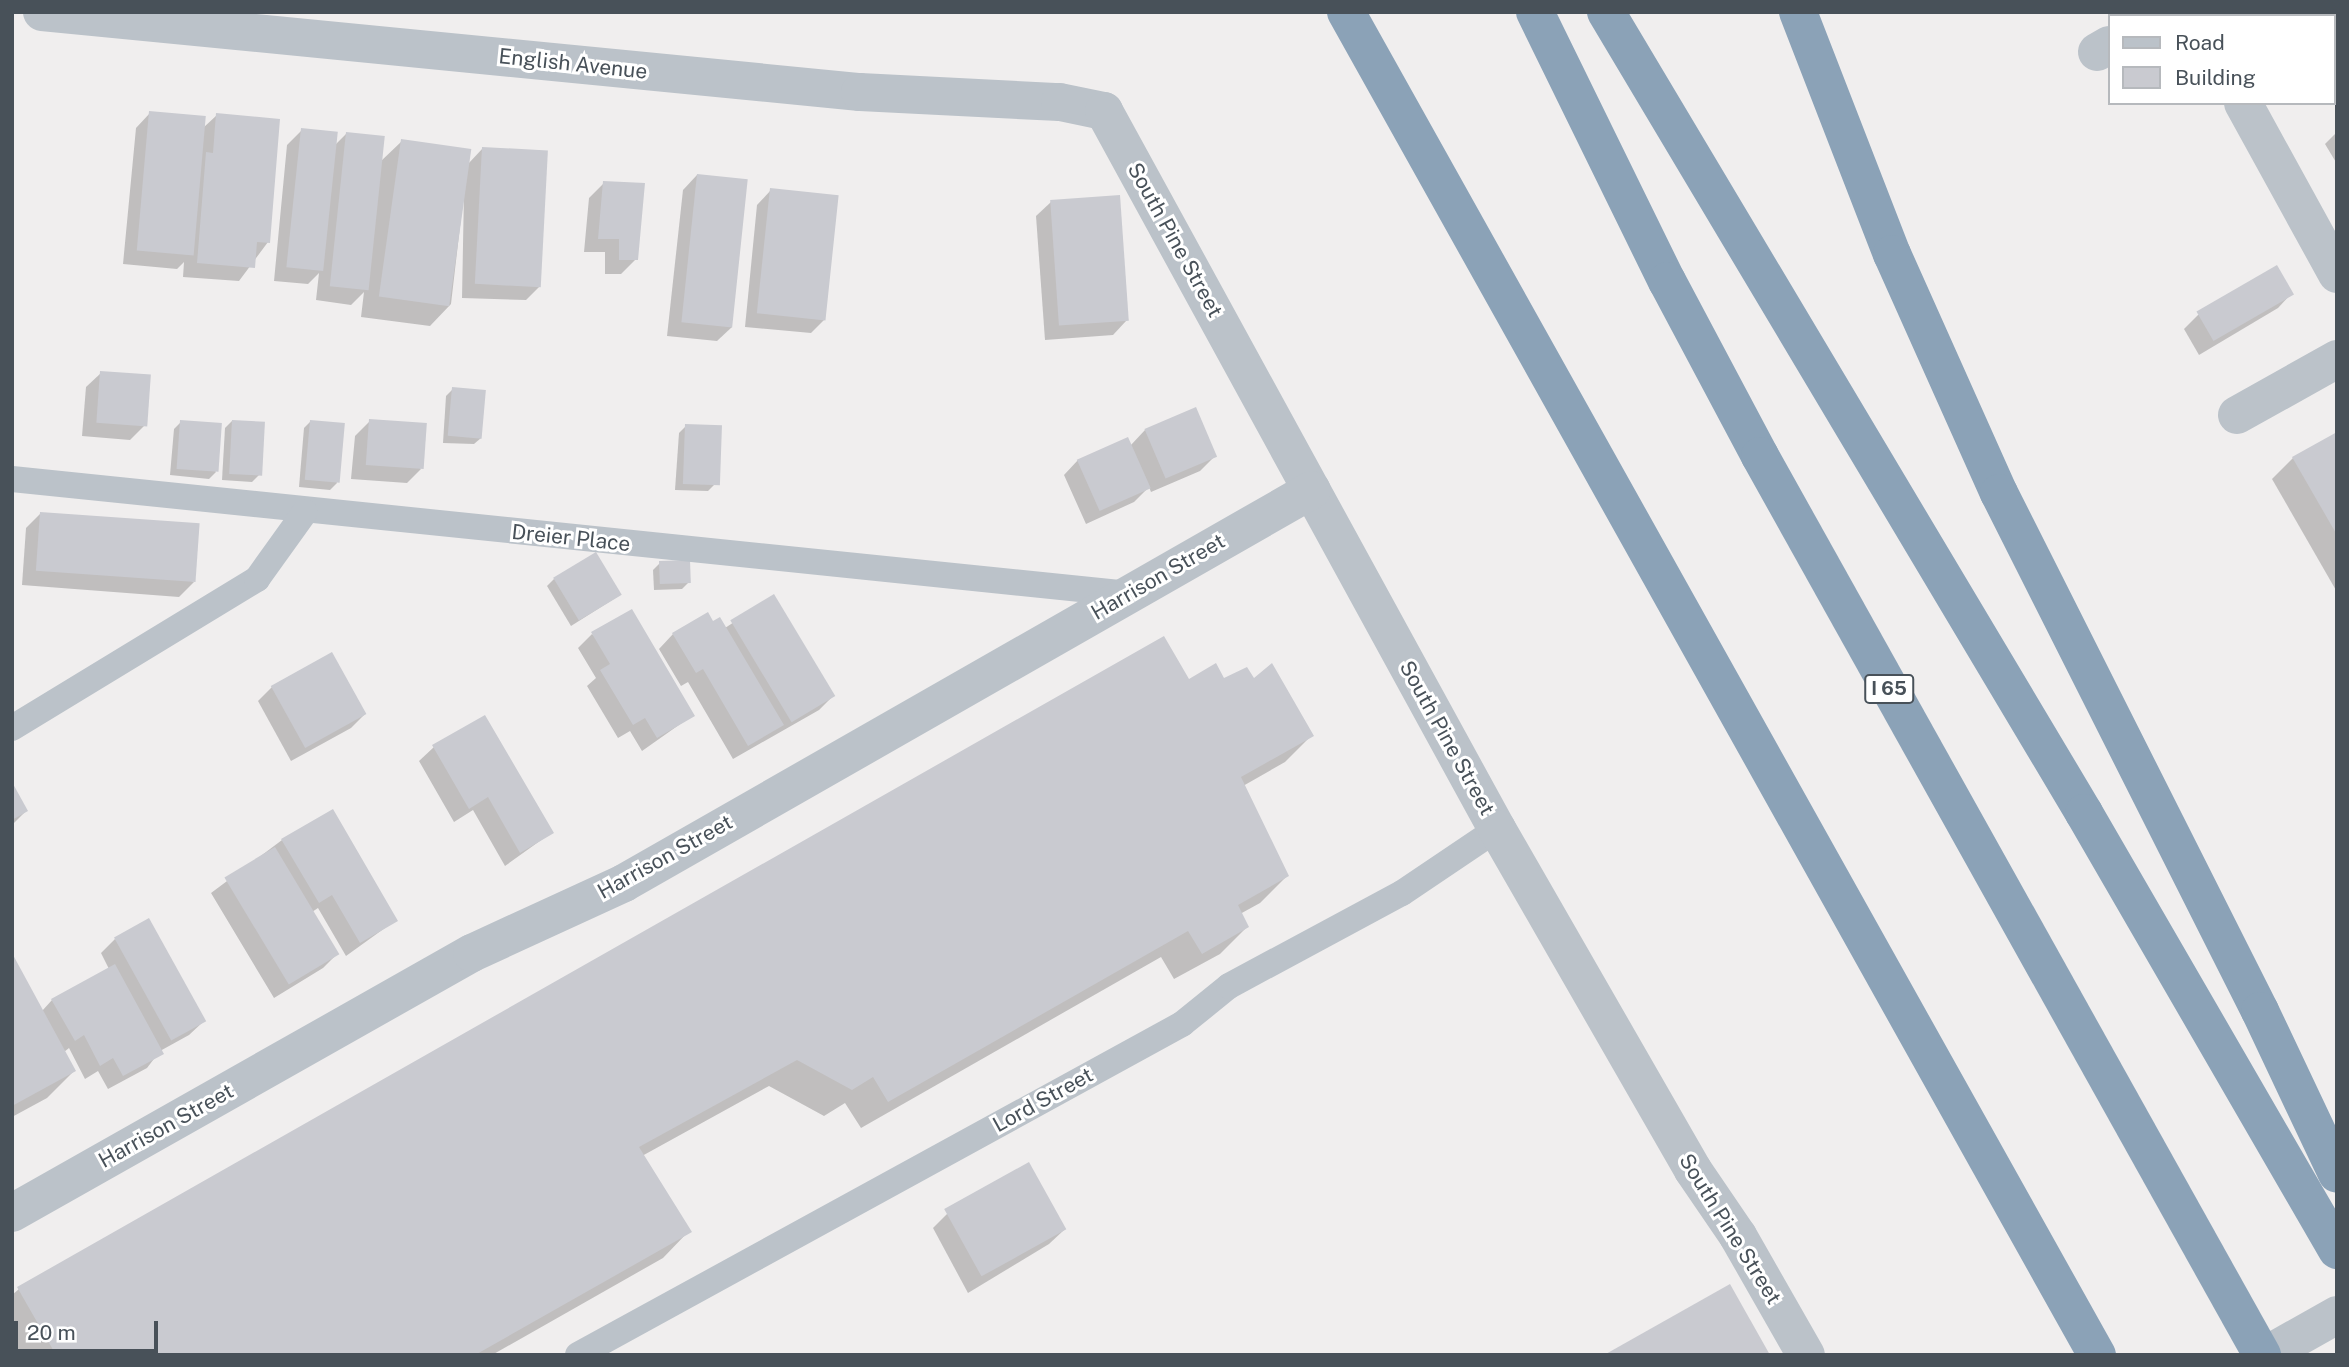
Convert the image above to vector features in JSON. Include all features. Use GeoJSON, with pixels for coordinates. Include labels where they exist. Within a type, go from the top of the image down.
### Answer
{"type":"FeatureCollection","features":[{"type":"Feature","properties":{"kind":"highway"},"geometry":{"type":"LineString","coordinates":[[1346,12],[2097,1355]]}},
{"type":"Feature","properties":{"kind":"highway","name":"I 65"},"geometry":{"type":"LineString","coordinates":[[1535,12],[1637,221],[1760,456],[2264,1355]]}},
{"type":"Feature","properties":{"kind":"highway"},"geometry":{"type":"LineString","coordinates":[[1606,12],[2084,813],[2337,1250]]}},
{"type":"Feature","properties":{"kind":"highway"},"geometry":{"type":"LineString","coordinates":[[1798,12],[1892,254],[2000,493],[2260,1011],[2337,1174]]}},
{"type":"Feature","properties":{"kind":"street","name":"English Avenue"},"geometry":{"type":"LineString","coordinates":[[42,12],[860,92],[1060,103],[1104,111]]}},
{"type":"Feature","properties":{"kind":"street"},"geometry":{"type":"LineString","coordinates":[[2244,105],[2337,274]]}},
{"type":"Feature","properties":{"kind":"street","name":"South Pine Street"},"geometry":{"type":"LineString","coordinates":[[1104,111],[1497,829],[1693,1170],[1738,1236],[1806,1355]]}},
{"type":"Feature","properties":{"kind":"street"},"geometry":{"type":"LineString","coordinates":[[2237,415],[2337,359]]}},
{"type":"Feature","properties":{"kind":"street","name":"Harrison Street"},"geometry":{"type":"LineString","coordinates":[[12,1213],[472,953],[624,883],[1312,490]]}},
{"type":"Feature","properties":{"kind":"street"},"geometry":{"type":"LineString","coordinates":[[2264,1355],[2337,1315]]}},
{"type":"Feature","properties":{"kind":"lane","name":"Dreier Place"},"geometry":{"type":"LineString","coordinates":[[12,479],[305,512],[1129,594]]}},
{"type":"Feature","properties":{"kind":"lane"},"geometry":{"type":"LineString","coordinates":[[12,729],[257,579],[305,512]]}},
{"type":"Feature","properties":{"kind":"lane","name":"Lord Street"},"geometry":{"type":"LineString","coordinates":[[578,1355],[1182,1024],[1229,986],[1402,893],[1497,829]]}},
{"type":"Feature","properties":{"kind":"building"},"geometry":{"type":"Polygon","coordinates":[[[149,111],[206,116],[194,255],[137,250],[149,111]]]}},
{"type":"Feature","properties":{"kind":"building"},"geometry":{"type":"Polygon","coordinates":[[[216,113],[280,119],[270,243],[257,242],[255,268],[197,263],[206,152],[213,153],[216,113]]]}},
{"type":"Feature","properties":{"kind":"building"},"geometry":{"type":"Polygon","coordinates":[[[301,128],[338,132],[323,271],[286,267],[301,128]]]}},
{"type":"Feature","properties":{"kind":"building"},"geometry":{"type":"Polygon","coordinates":[[[346,132],[385,136],[369,290],[330,286],[346,132]]]}},
{"type":"Feature","properties":{"kind":"building"},"geometry":{"type":"Polygon","coordinates":[[[401,139],[471,149],[449,306],[379,296],[401,139]]]}},
{"type":"Feature","properties":{"kind":"building"},"geometry":{"type":"Polygon","coordinates":[[[482,147],[548,150],[541,287],[475,284],[482,147]]]}},
{"type":"Feature","properties":{"kind":"building"},"geometry":{"type":"Polygon","coordinates":[[[697,174],[748,179],[732,328],[681,322],[697,174]]]}},
{"type":"Feature","properties":{"kind":"building"},"geometry":{"type":"Polygon","coordinates":[[[603,181],[645,183],[638,260],[619,260],[619,239],[598,239],[603,181]]]}},
{"type":"Feature","properties":{"kind":"building"},"geometry":{"type":"Polygon","coordinates":[[[770,188],[839,195],[825,321],[757,313],[770,188]]]}},
{"type":"Feature","properties":{"kind":"building"},"geometry":{"type":"Polygon","coordinates":[[[1120,195],[1129,321],[1059,326],[1050,200],[1120,195]]]}},
{"type":"Feature","properties":{"kind":"building"},"geometry":{"type":"Polygon","coordinates":[[[2277,265],[2294,294],[2213,341],[2196,312],[2277,265]]]}},
{"type":"Feature","properties":{"kind":"building"},"geometry":{"type":"Polygon","coordinates":[[[100,371],[151,375],[147,426],[96,423],[100,371]]]}},
{"type":"Feature","properties":{"kind":"building"},"geometry":{"type":"Polygon","coordinates":[[[452,387],[486,390],[482,439],[448,436],[452,387]]]}},
{"type":"Feature","properties":{"kind":"building"},"geometry":{"type":"Polygon","coordinates":[[[1196,407],[1217,457],[1166,479],[1144,429],[1196,407]]]}},
{"type":"Feature","properties":{"kind":"building"},"geometry":{"type":"Polygon","coordinates":[[[369,419],[427,423],[424,469],[366,465],[369,419]]]}},
{"type":"Feature","properties":{"kind":"building"},"geometry":{"type":"Polygon","coordinates":[[[180,420],[222,423],[218,472],[177,469],[180,420]]]}},
{"type":"Feature","properties":{"kind":"building"},"geometry":{"type":"Polygon","coordinates":[[[232,420],[265,422],[262,476],[229,474],[232,420]]]}},
{"type":"Feature","properties":{"kind":"building"},"geometry":{"type":"Polygon","coordinates":[[[310,420],[345,423],[340,483],[305,480],[310,420]]]}},
{"type":"Feature","properties":{"kind":"building"},"geometry":{"type":"Polygon","coordinates":[[[685,424],[722,425],[720,485],[683,484],[685,424]]]}},
{"type":"Feature","properties":{"kind":"building"},"geometry":{"type":"Polygon","coordinates":[[[2337,432],[2337,535],[2292,457],[2337,432]]]}},
{"type":"Feature","properties":{"kind":"building"},"geometry":{"type":"Polygon","coordinates":[[[1128,437],[1151,488],[1100,511],[1077,460],[1128,437]]]}},
{"type":"Feature","properties":{"kind":"building"},"geometry":{"type":"Polygon","coordinates":[[[40,512],[200,523],[195,582],[36,571],[40,512]]]}},
{"type":"Feature","properties":{"kind":"building"},"geometry":{"type":"Polygon","coordinates":[[[596,552],[622,595],[579,621],[553,578],[596,552]]]}},
{"type":"Feature","properties":{"kind":"building"},"geometry":{"type":"Polygon","coordinates":[[[690,560],[691,583],[660,584],[659,561],[690,560]]]}},
{"type":"Feature","properties":{"kind":"building"},"geometry":{"type":"Polygon","coordinates":[[[774,594],[835,696],[792,722],[730,620],[774,594]]]}},
{"type":"Feature","properties":{"kind":"building"},"geometry":{"type":"Polygon","coordinates":[[[632,609],[695,716],[657,738],[645,718],[633,725],[600,670],[610,664],[591,632],[632,609]]]}},
{"type":"Feature","properties":{"kind":"building"},"geometry":{"type":"Polygon","coordinates":[[[708,612],[713,621],[720,617],[784,725],[748,746],[703,669],[696,673],[672,633],[708,612]]]}},
{"type":"Feature","properties":{"kind":"building"},"geometry":{"type":"Polygon","coordinates":[[[1164,636],[1189,679],[1216,663],[1224,678],[1247,667],[1254,678],[1272,663],[1314,736],[1241,777],[1289,876],[1238,905],[1249,927],[1202,954],[1188,931],[888,1102],[873,1077],[852,1090],[797,1060],[639,1147],[692,1232],[475,1355],[56,1355],[17,1287],[1164,636]]]}},
{"type":"Feature","properties":{"kind":"building"},"geometry":{"type":"Polygon","coordinates":[[[332,652],[366,714],[305,748],[271,686],[332,652]]]}},
{"type":"Feature","properties":{"kind":"building"},"geometry":{"type":"Polygon","coordinates":[[[485,715],[554,833],[520,853],[488,797],[469,809],[432,745],[485,715]]]}},
{"type":"Feature","properties":{"kind":"building"},"geometry":{"type":"Polygon","coordinates":[[[12,782],[28,811],[12,820],[12,782]]]}},
{"type":"Feature","properties":{"kind":"building"},"geometry":{"type":"Polygon","coordinates":[[[333,809],[398,921],[360,943],[332,895],[319,903],[281,839],[333,809]]]}},
{"type":"Feature","properties":{"kind":"building"},"geometry":{"type":"Polygon","coordinates":[[[275,847],[339,954],[289,985],[224,877],[275,847]]]}},
{"type":"Feature","properties":{"kind":"building"},"geometry":{"type":"Polygon","coordinates":[[[149,918],[206,1021],[171,1041],[114,937],[149,918]]]}},
{"type":"Feature","properties":{"kind":"building"},"geometry":{"type":"Polygon","coordinates":[[[12,953],[76,1071],[12,1106],[12,953]]]}},
{"type":"Feature","properties":{"kind":"building"},"geometry":{"type":"Polygon","coordinates":[[[115,964],[164,1054],[123,1076],[113,1058],[100,1066],[84,1035],[75,1041],[51,999],[115,964]]]}},
{"type":"Feature","properties":{"kind":"building"},"geometry":{"type":"Polygon","coordinates":[[[1029,1162],[1066,1229],[981,1276],[944,1209],[1029,1162]]]}},
{"type":"Feature","properties":{"kind":"building"},"geometry":{"type":"Polygon","coordinates":[[[1730,1284],[1770,1355],[1604,1355],[1730,1284]]]}}]}
